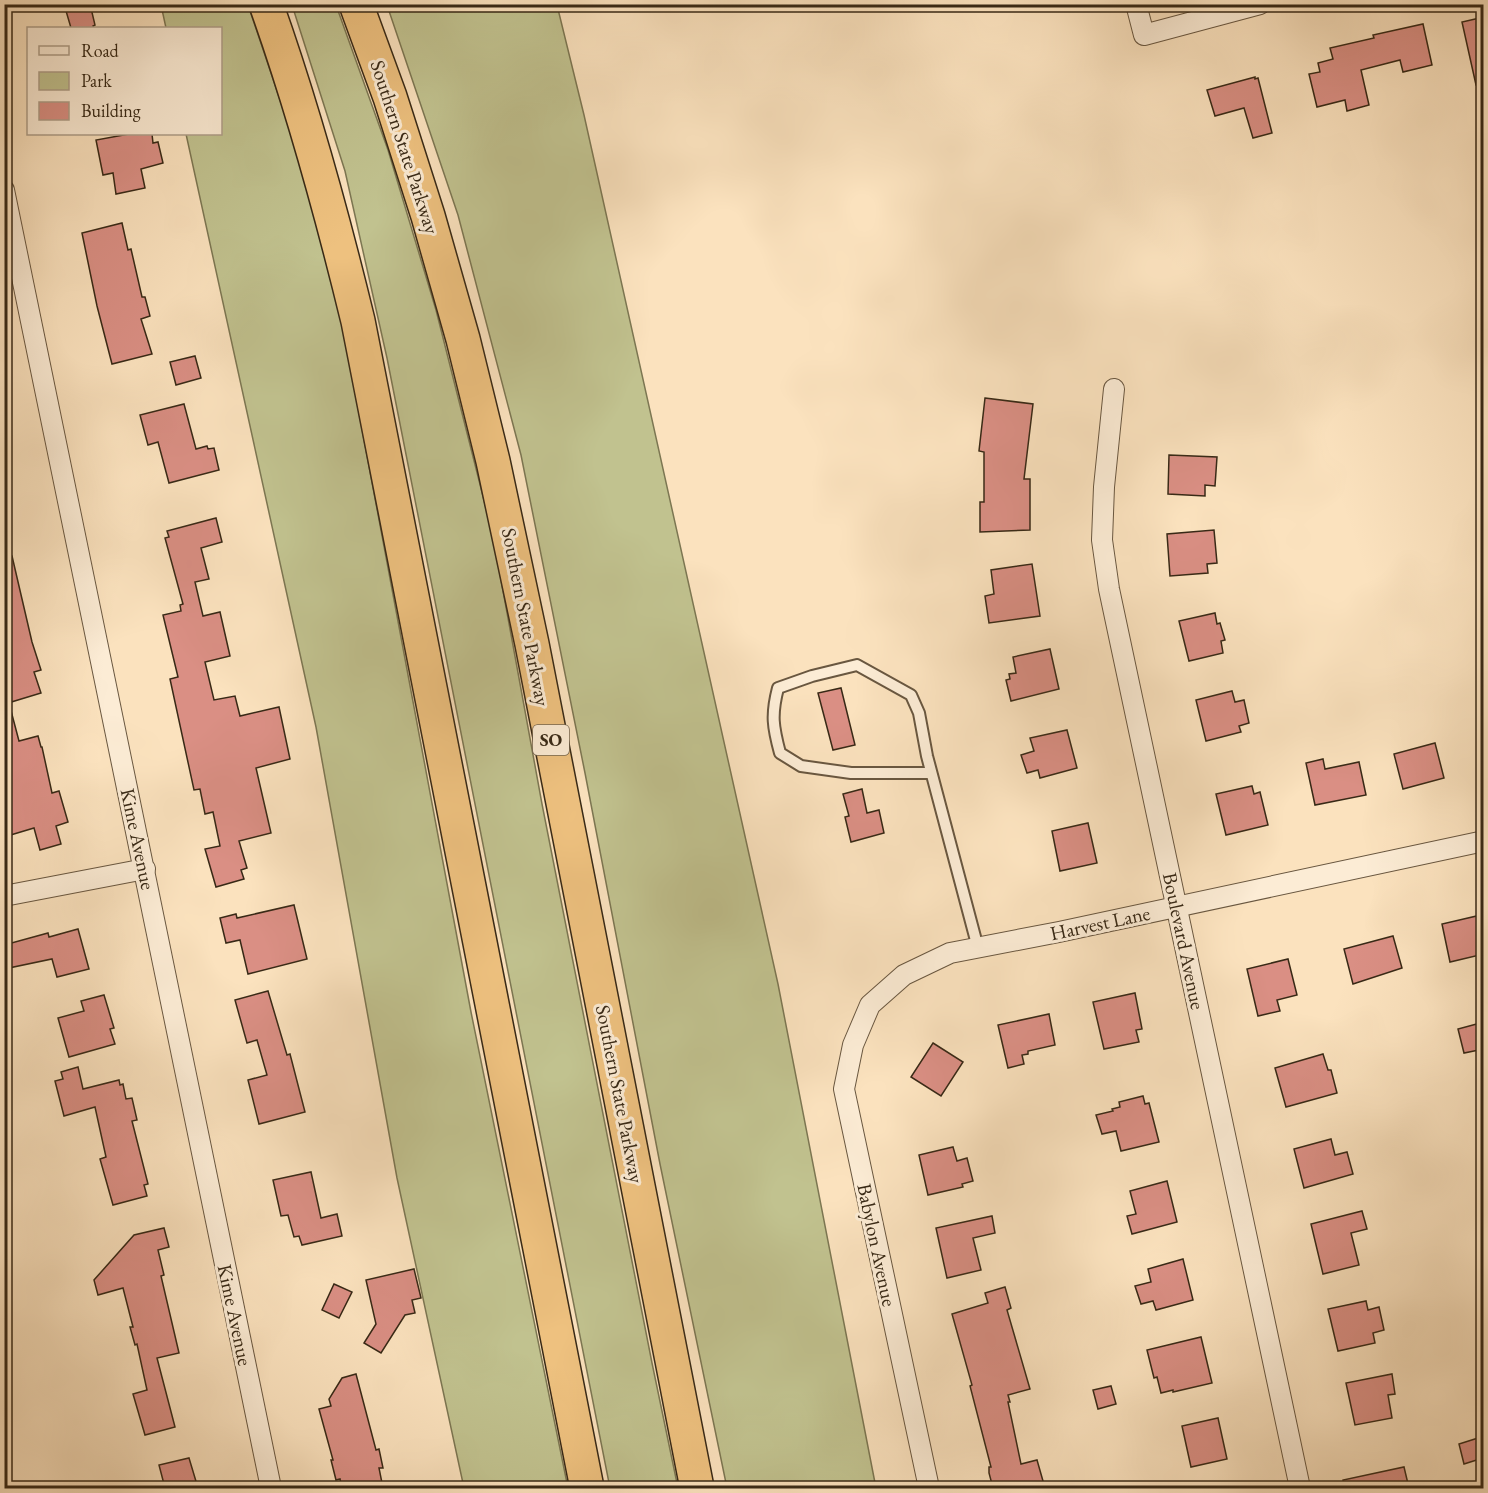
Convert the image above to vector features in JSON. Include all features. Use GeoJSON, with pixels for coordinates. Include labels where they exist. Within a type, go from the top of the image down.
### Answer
{"type":"FeatureCollection","features":[{"type":"Feature","properties":{"kind":"highway"},"geometry":{"type":"LineString","coordinates":[[267,4],[327,197],[358,321],[587,1488]]}},
{"type":"Feature","properties":{"kind":"highway","name":"Southern State Parkway"},"geometry":{"type":"LineString","coordinates":[[356,4],[397,117],[434,236],[463,339],[496,473],[534,655],[697,1488]]}},
{"type":"Feature","properties":{"kind":"street"},"geometry":{"type":"LineString","coordinates":[[1136,4],[1144,35],[1260,4]]}},
{"type":"Feature","properties":{"kind":"street","name":"Kime Avenue"},"geometry":{"type":"LineString","coordinates":[[4,190],[271,1488]]}},
{"type":"Feature","properties":{"kind":"street","name":"Boulevard Avenue"},"geometry":{"type":"LineString","coordinates":[[1114,389],[1104,487],[1102,540],[1109,589],[1300,1488]]}},
{"type":"Feature","properties":{"kind":"street","name":"Harvest Lane"},"geometry":{"type":"LineString","coordinates":[[870,1005],[904,975],[950,953],[1484,841]]}},
{"type":"Feature","properties":{"kind":"street"},"geometry":{"type":"LineString","coordinates":[[4,896],[145,869]]}},
{"type":"Feature","properties":{"kind":"street","name":"Babylon Avenue"},"geometry":{"type":"LineString","coordinates":[[870,1005],[853,1045],[844,1089],[929,1488]]}},
{"type":"Feature","properties":{"kind":"lane"},"geometry":{"type":"LineString","coordinates":[[932,773],[851,773],[801,766],[780,753],[772,727],[772,709],[778,688],[812,676],[857,665],[911,695],[919,712],[932,773],[978,948]]}},
{"type":"Feature","properties":{"kind":"green space"},"geometry":{"type":"Polygon","coordinates":[[[161,5],[248,5],[296,147],[343,327],[471,1012],[568,1488],[464,1488],[397,1178],[316,727],[186,135],[222,135],[222,27],[166,27],[161,5]]]}},
{"type":"Feature","properties":{"kind":"green space"},"geometry":{"type":"Polygon","coordinates":[[[292,5],[336,5],[388,150],[436,310],[493,536],[542,804],[678,1488],[610,1488],[387,358],[345,171],[292,5]]]}},
{"type":"Feature","properties":{"kind":"green space"},"geometry":{"type":"Polygon","coordinates":[[[387,5],[557,5],[584,115],[778,984],[876,1488],[727,1488],[660,1164],[521,455],[458,215],[387,5]]]}},
{"type":"Feature","properties":{"kind":"building"},"geometry":{"type":"Polygon","coordinates":[[[64,4],[90,4],[94,27],[71,27],[64,4]]]}},
{"type":"Feature","properties":{"kind":"building"},"geometry":{"type":"Polygon","coordinates":[[[1484,17],[1484,84],[1476,85],[1462,22],[1484,17]]]}},
{"type":"Feature","properties":{"kind":"building"},"geometry":{"type":"Polygon","coordinates":[[[1423,24],[1432,65],[1403,72],[1400,60],[1361,70],[1369,105],[1347,111],[1345,100],[1317,107],[1309,74],[1320,72],[1318,63],[1333,59],[1330,48],[1374,38],[1373,35],[1423,24]]]}},
{"type":"Feature","properties":{"kind":"building"},"geometry":{"type":"Polygon","coordinates":[[[1255,77],[1255,79],[1258,78],[1272,133],[1253,138],[1244,108],[1215,116],[1207,90],[1255,77]]]}},
{"type":"Feature","properties":{"kind":"building"},"geometry":{"type":"Polygon","coordinates":[[[124,135],[152,135],[153,143],[158,142],[163,163],[141,169],[145,188],[116,194],[113,173],[103,175],[96,140],[124,135]]]}},
{"type":"Feature","properties":{"kind":"building"},"geometry":{"type":"Polygon","coordinates":[[[122,223],[128,250],[131,249],[142,297],[145,297],[150,316],[141,319],[152,354],[112,364],[82,233],[122,223]]]}},
{"type":"Feature","properties":{"kind":"building"},"geometry":{"type":"Polygon","coordinates":[[[195,356],[201,378],[176,385],[170,362],[195,356]]]}},
{"type":"Feature","properties":{"kind":"building"},"geometry":{"type":"Polygon","coordinates":[[[985,398],[1033,404],[1024,479],[1030,479],[1030,530],[980,532],[980,502],[984,502],[984,452],[979,451],[985,398]]]}},
{"type":"Feature","properties":{"kind":"building"},"geometry":{"type":"Polygon","coordinates":[[[184,404],[196,449],[207,446],[208,449],[214,448],[219,470],[169,483],[158,442],[148,445],[140,415],[184,404]]]}},
{"type":"Feature","properties":{"kind":"building"},"geometry":{"type":"Polygon","coordinates":[[[1169,455],[1217,457],[1215,486],[1205,485],[1205,496],[1168,494],[1169,455]]]}},
{"type":"Feature","properties":{"kind":"building"},"geometry":{"type":"Polygon","coordinates":[[[216,518],[222,542],[201,548],[209,579],[195,582],[203,616],[220,612],[230,656],[205,662],[214,700],[235,696],[240,716],[279,707],[290,759],[256,768],[271,833],[239,841],[247,868],[241,870],[244,879],[216,887],[205,849],[220,846],[213,812],[205,814],[200,789],[194,790],[170,679],[178,677],[163,615],[181,611],[180,605],[183,604],[165,538],[169,537],[167,531],[216,518]]]}},
{"type":"Feature","properties":{"kind":"building"},"geometry":{"type":"Polygon","coordinates":[[[1214,530],[1217,563],[1207,564],[1208,573],[1170,576],[1167,534],[1214,530]]]}},
{"type":"Feature","properties":{"kind":"building"},"geometry":{"type":"Polygon","coordinates":[[[12,556],[32,642],[41,670],[34,672],[41,693],[8,703],[4,690],[4,557],[12,556]]]}},
{"type":"Feature","properties":{"kind":"building"},"geometry":{"type":"Polygon","coordinates":[[[1032,564],[1040,616],[989,623],[985,596],[994,594],[991,570],[1032,564]]]}},
{"type":"Feature","properties":{"kind":"building"},"geometry":{"type":"Polygon","coordinates":[[[1215,613],[1217,624],[1220,623],[1225,640],[1221,641],[1223,653],[1189,661],[1179,621],[1215,613]]]}},
{"type":"Feature","properties":{"kind":"building"},"geometry":{"type":"Polygon","coordinates":[[[1050,649],[1059,689],[1011,701],[1006,680],[1010,679],[1009,674],[1016,673],[1013,657],[1050,649]]]}},
{"type":"Feature","properties":{"kind":"building"},"geometry":{"type":"Polygon","coordinates":[[[841,688],[855,745],[833,750],[818,693],[841,688]]]}},
{"type":"Feature","properties":{"kind":"building"},"geometry":{"type":"Polygon","coordinates":[[[1232,691],[1235,702],[1244,700],[1249,723],[1239,726],[1241,732],[1206,741],[1196,700],[1232,691]]]}},
{"type":"Feature","properties":{"kind":"building"},"geometry":{"type":"Polygon","coordinates":[[[10,707],[19,741],[38,736],[52,793],[59,791],[68,822],[56,826],[61,844],[40,850],[34,828],[4,837],[4,708],[10,707]]]}},
{"type":"Feature","properties":{"kind":"building"},"geometry":{"type":"Polygon","coordinates":[[[1067,730],[1077,768],[1040,778],[1038,770],[1027,773],[1021,755],[1034,751],[1030,738],[1067,730]]]}},
{"type":"Feature","properties":{"kind":"building"},"geometry":{"type":"Polygon","coordinates":[[[1435,743],[1444,778],[1403,789],[1394,754],[1435,743]]]}},
{"type":"Feature","properties":{"kind":"building"},"geometry":{"type":"Polygon","coordinates":[[[1323,759],[1325,769],[1359,762],[1366,795],[1315,805],[1306,763],[1323,759]]]}},
{"type":"Feature","properties":{"kind":"building"},"geometry":{"type":"Polygon","coordinates":[[[1252,786],[1254,794],[1260,792],[1268,825],[1226,835],[1216,794],[1252,786]]]}},
{"type":"Feature","properties":{"kind":"building"},"geometry":{"type":"Polygon","coordinates":[[[862,789],[867,813],[879,810],[884,833],[851,842],[845,817],[849,816],[843,794],[862,789]]]}},
{"type":"Feature","properties":{"kind":"building"},"geometry":{"type":"Polygon","coordinates":[[[1088,823],[1097,863],[1060,871],[1052,831],[1088,823]]]}},
{"type":"Feature","properties":{"kind":"building"},"geometry":{"type":"Polygon","coordinates":[[[294,905],[307,959],[248,974],[240,940],[226,943],[220,918],[236,914],[237,918],[294,905]]]}},
{"type":"Feature","properties":{"kind":"building"},"geometry":{"type":"Polygon","coordinates":[[[1481,915],[1484,925],[1484,954],[1450,962],[1442,924],[1481,915]]]}},
{"type":"Feature","properties":{"kind":"building"},"geometry":{"type":"Polygon","coordinates":[[[78,929],[89,969],[57,977],[52,959],[4,969],[4,945],[48,933],[49,937],[78,929]]]}},
{"type":"Feature","properties":{"kind":"building"},"geometry":{"type":"Polygon","coordinates":[[[1393,936],[1402,968],[1353,984],[1344,949],[1393,936]]]}},
{"type":"Feature","properties":{"kind":"building"},"geometry":{"type":"Polygon","coordinates":[[[1288,959],[1297,995],[1277,1000],[1280,1011],[1258,1016],[1247,969],[1288,959]]]}},
{"type":"Feature","properties":{"kind":"building"},"geometry":{"type":"Polygon","coordinates":[[[268,991],[287,1055],[290,1054],[305,1112],[259,1124],[248,1080],[267,1075],[257,1040],[247,1043],[235,1000],[268,991]]]}},
{"type":"Feature","properties":{"kind":"building"},"geometry":{"type":"Polygon","coordinates":[[[1135,993],[1142,1029],[1136,1030],[1139,1042],[1104,1049],[1093,1002],[1135,993]]]}},
{"type":"Feature","properties":{"kind":"building"},"geometry":{"type":"Polygon","coordinates":[[[104,995],[114,1028],[110,1029],[115,1044],[69,1057],[58,1018],[84,1011],[81,1001],[104,995]]]}},
{"type":"Feature","properties":{"kind":"building"},"geometry":{"type":"Polygon","coordinates":[[[1049,1014],[1055,1045],[1028,1051],[1028,1054],[1022,1055],[1024,1064],[1008,1068],[998,1025],[1049,1014]]]}},
{"type":"Feature","properties":{"kind":"building"},"geometry":{"type":"Polygon","coordinates":[[[1484,1022],[1484,1049],[1464,1053],[1458,1029],[1484,1022]]]}},
{"type":"Feature","properties":{"kind":"building"},"geometry":{"type":"Polygon","coordinates":[[[933,1043],[963,1062],[941,1096],[911,1077],[933,1043]]]}},
{"type":"Feature","properties":{"kind":"building"},"geometry":{"type":"Polygon","coordinates":[[[1323,1054],[1328,1070],[1331,1070],[1337,1093],[1286,1107],[1275,1068],[1323,1054]]]}},
{"type":"Feature","properties":{"kind":"building"},"geometry":{"type":"Polygon","coordinates":[[[78,1067],[83,1089],[119,1080],[120,1085],[123,1084],[126,1099],[132,1098],[137,1120],[132,1121],[148,1184],[144,1185],[147,1196],[113,1205],[100,1159],[106,1157],[95,1107],[64,1116],[55,1081],[63,1079],[61,1072],[78,1067]]]}},
{"type":"Feature","properties":{"kind":"building"},"geometry":{"type":"Polygon","coordinates":[[[1143,1096],[1145,1104],[1149,1103],[1159,1142],[1121,1151],[1116,1131],[1102,1134],[1096,1115],[1113,1111],[1112,1109],[1120,1107],[1119,1102],[1143,1096]]]}},
{"type":"Feature","properties":{"kind":"building"},"geometry":{"type":"Polygon","coordinates":[[[1331,1139],[1335,1155],[1347,1152],[1353,1174],[1304,1188],[1294,1149],[1331,1139]]]}},
{"type":"Feature","properties":{"kind":"building"},"geometry":{"type":"Polygon","coordinates":[[[953,1147],[957,1161],[967,1158],[973,1181],[962,1184],[963,1187],[928,1195],[919,1155],[953,1147]]]}},
{"type":"Feature","properties":{"kind":"building"},"geometry":{"type":"Polygon","coordinates":[[[311,1172],[321,1218],[337,1214],[342,1236],[302,1245],[299,1236],[294,1237],[288,1215],[281,1216],[273,1180],[311,1172]]]}},
{"type":"Feature","properties":{"kind":"building"},"geometry":{"type":"Polygon","coordinates":[[[1167,1181],[1177,1222],[1132,1234],[1127,1216],[1136,1214],[1130,1191],[1167,1181]]]}},
{"type":"Feature","properties":{"kind":"building"},"geometry":{"type":"Polygon","coordinates":[[[1362,1211],[1367,1229],[1351,1233],[1359,1265],[1323,1274],[1311,1224],[1362,1211]]]}},
{"type":"Feature","properties":{"kind":"building"},"geometry":{"type":"Polygon","coordinates":[[[992,1216],[995,1233],[973,1238],[981,1270],[947,1278],[936,1228],[992,1216]]]}},
{"type":"Feature","properties":{"kind":"building"},"geometry":{"type":"Polygon","coordinates":[[[164,1228],[169,1247],[158,1250],[164,1275],[161,1276],[179,1353],[157,1358],[175,1427],[145,1435],[133,1394],[147,1390],[137,1344],[135,1345],[130,1327],[133,1327],[123,1288],[98,1295],[94,1280],[134,1235],[164,1228]]]}},
{"type":"Feature","properties":{"kind":"building"},"geometry":{"type":"Polygon","coordinates":[[[1183,1259],[1193,1300],[1156,1310],[1153,1301],[1141,1304],[1135,1286],[1151,1282],[1148,1269],[1183,1259]]]}},
{"type":"Feature","properties":{"kind":"building"},"geometry":{"type":"Polygon","coordinates":[[[414,1269],[421,1298],[412,1300],[415,1313],[405,1315],[381,1353],[364,1343],[376,1324],[366,1280],[414,1269]]]}},
{"type":"Feature","properties":{"kind":"building"},"geometry":{"type":"Polygon","coordinates":[[[334,1284],[352,1292],[339,1318],[322,1310],[334,1284]]]}},
{"type":"Feature","properties":{"kind":"building"},"geometry":{"type":"Polygon","coordinates":[[[1005,1287],[1011,1308],[1007,1310],[1030,1389],[1008,1395],[1010,1402],[1008,1402],[1021,1464],[1037,1460],[1045,1488],[993,1488],[989,1473],[989,1467],[991,1467],[970,1386],[972,1385],[952,1314],[988,1303],[985,1293],[1005,1287]]]}},
{"type":"Feature","properties":{"kind":"building"},"geometry":{"type":"Polygon","coordinates":[[[1366,1301],[1368,1310],[1379,1307],[1384,1330],[1373,1333],[1375,1343],[1338,1351],[1328,1309],[1366,1301]]]}},
{"type":"Feature","properties":{"kind":"building"},"geometry":{"type":"Polygon","coordinates":[[[1201,1337],[1212,1383],[1161,1393],[1157,1377],[1154,1378],[1147,1350],[1201,1337]]]}},
{"type":"Feature","properties":{"kind":"building"},"geometry":{"type":"Polygon","coordinates":[[[356,1374],[376,1450],[379,1449],[383,1468],[379,1468],[383,1488],[342,1488],[340,1479],[336,1480],[331,1460],[333,1460],[319,1409],[331,1406],[329,1399],[342,1378],[356,1374]]]}},
{"type":"Feature","properties":{"kind":"building"},"geometry":{"type":"Polygon","coordinates":[[[1392,1374],[1395,1394],[1388,1395],[1392,1418],[1355,1425],[1346,1383],[1392,1374]]]}},
{"type":"Feature","properties":{"kind":"building"},"geometry":{"type":"Polygon","coordinates":[[[1111,1386],[1116,1404],[1098,1409],[1093,1390],[1111,1386]]]}},
{"type":"Feature","properties":{"kind":"building"},"geometry":{"type":"Polygon","coordinates":[[[1218,1418],[1227,1459],[1191,1467],[1182,1426],[1218,1418]]]}},
{"type":"Feature","properties":{"kind":"building"},"geometry":{"type":"Polygon","coordinates":[[[1478,1438],[1483,1458],[1464,1464],[1459,1444],[1478,1438]]]}},
{"type":"Feature","properties":{"kind":"building"},"geometry":{"type":"Polygon","coordinates":[[[189,1458],[198,1488],[165,1488],[159,1465],[189,1458]]]}},
{"type":"Feature","properties":{"kind":"building"},"geometry":{"type":"Polygon","coordinates":[[[1404,1467],[1409,1488],[1344,1488],[1343,1480],[1404,1467]]]}}]}
